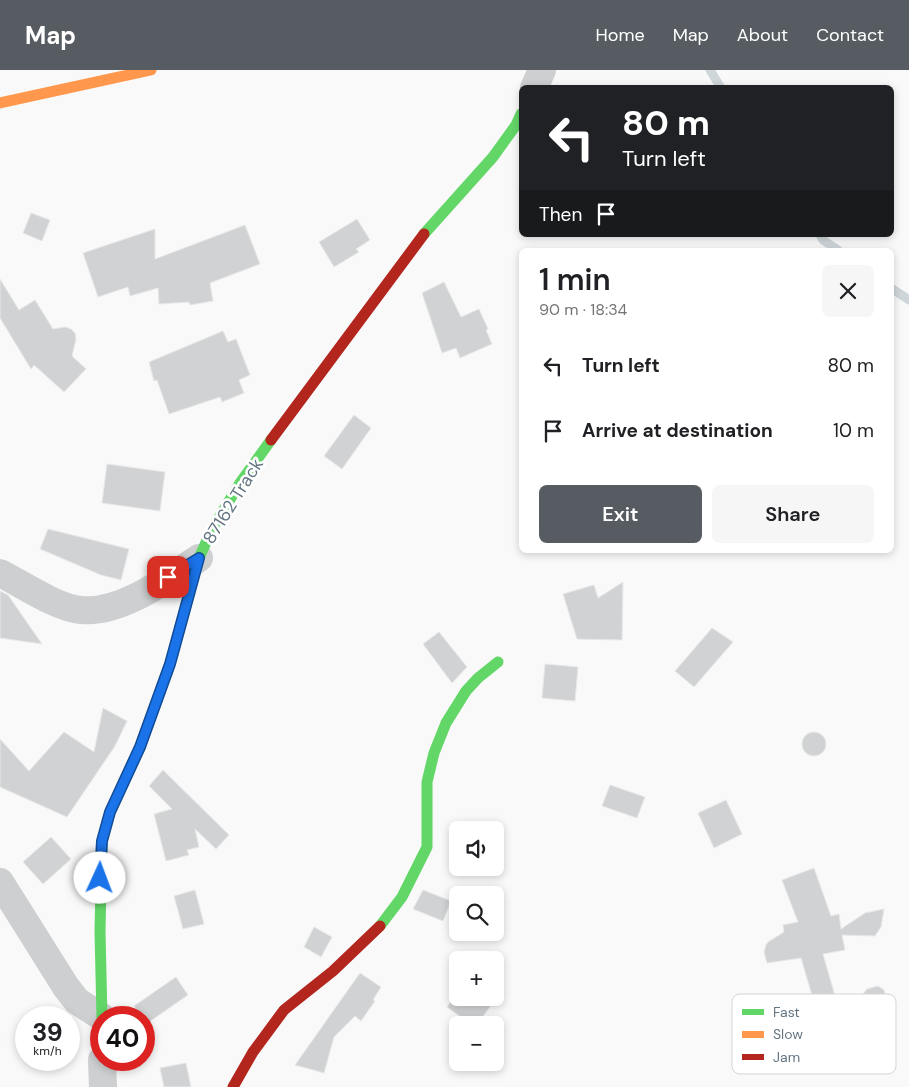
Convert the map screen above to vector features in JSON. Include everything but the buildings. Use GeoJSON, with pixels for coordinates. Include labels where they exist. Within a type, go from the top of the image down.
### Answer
{"type":"FeatureCollection","features":[{"type":"Feature","properties":{"kind":"street"},"geometry":{"type":"LineString","coordinates":[[0,103],[151,70]]}},
{"type":"Feature","properties":{"kind":"street"},"geometry":{"type":"LineString","coordinates":[[535,85],[542,70]]}},
{"type":"Feature","properties":{"kind":"street","name":"87162 Track"},"geometry":{"type":"LineString","coordinates":[[102,1006],[100,931],[102,841],[110,812],[140,747],[170,664],[199,558],[212,529],[240,483],[416,243],[493,157],[519,118]]}},
{"type":"Feature","properties":{"kind":"street"},"geometry":{"type":"LineString","coordinates":[[0,573],[63,606],[80,610],[98,610],[138,597],[199,558]]}},
{"type":"Feature","properties":{"kind":"street"},"geometry":{"type":"LineString","coordinates":[[233,1087],[253,1052],[284,1010],[332,971],[381,925],[402,897],[427,847],[427,782],[434,753],[446,723],[466,691],[478,678],[498,662]]}},
{"type":"Feature","properties":{"kind":"street"},"geometry":{"type":"LineString","coordinates":[[0,882],[71,994],[90,1010]]}},
{"type":"Feature","properties":{"kind":"street"},"geometry":{"type":"LineString","coordinates":[[102,1071],[103,1087]]}},
{"type":"Feature","properties":{"kind":"waterway"},"geometry":{"type":"LineString","coordinates":[[710,70],[719,85]]}},
{"type":"Feature","properties":{"kind":"waterway"},"geometry":{"type":"LineString","coordinates":[[821,237],[835,248]]}},
{"type":"Feature","properties":{"kind":"waterway"},"geometry":{"type":"LineString","coordinates":[[894,290],[909,300]]}},
{"type":"Feature","properties":{"kind":"traffic: fast"},"geometry":{"type":"LineString","coordinates":[[424,234],[493,157],[519,118]]}},
{"type":"Feature","properties":{"kind":"traffic: fast"},"geometry":{"type":"LineString","coordinates":[[102,1006],[100,931],[102,841],[110,812],[140,747],[170,664],[199,558],[212,529],[240,483],[271,440]]}},
{"type":"Feature","properties":{"kind":"traffic: fast"},"geometry":{"type":"LineString","coordinates":[[380,926],[402,897],[427,847],[427,782],[434,753],[446,723],[466,691],[478,678],[498,662]]}},
{"type":"Feature","properties":{"kind":"traffic: slow"},"geometry":{"type":"LineString","coordinates":[[0,103],[151,70]]}},
{"type":"Feature","properties":{"kind":"traffic: jam"},"geometry":{"type":"LineString","coordinates":[[271,440],[424,234]]}},
{"type":"Feature","properties":{"kind":"traffic: jam"},"geometry":{"type":"LineString","coordinates":[[233,1087],[253,1052],[284,1010],[333,971],[380,926]]}},
{"type":"Feature","properties":{"kind":"route"},"geometry":{"type":"LineString","coordinates":[[100,878],[102,841],[110,812],[140,747],[170,664],[199,558],[168,577]]}}]}
